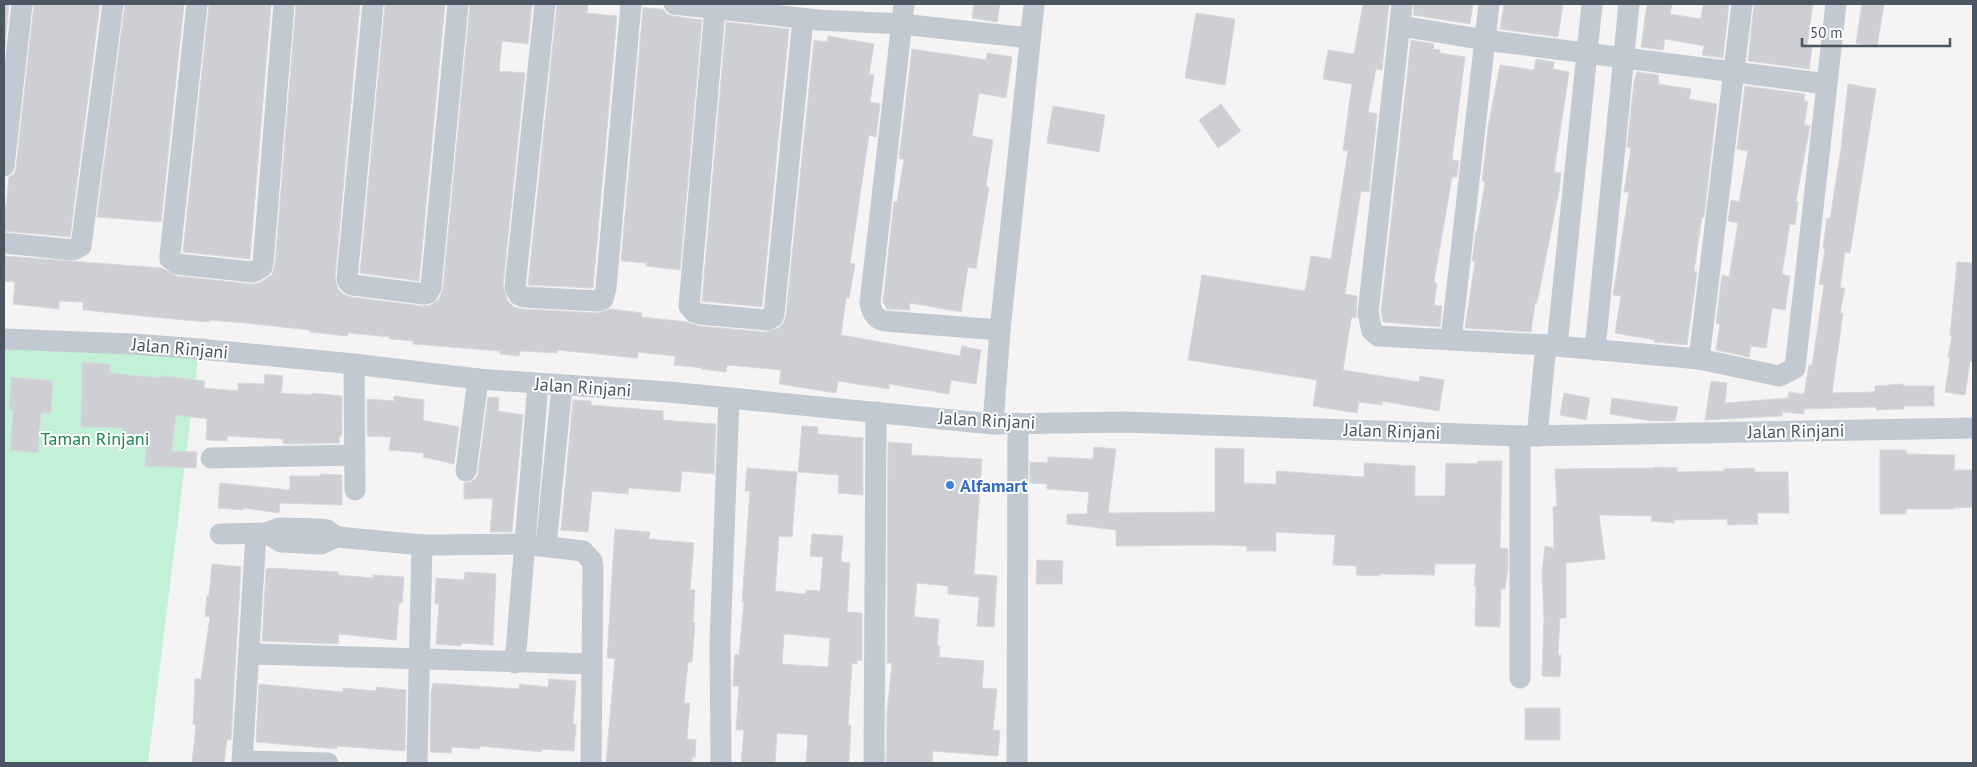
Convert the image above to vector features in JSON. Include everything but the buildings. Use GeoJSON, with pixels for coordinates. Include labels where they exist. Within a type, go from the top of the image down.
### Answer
{"type":"FeatureCollection","features":[{"type":"Feature","properties":{"kind":"street"},"geometry":{"type":"LineString","coordinates":[[4,166],[22,4]]}},
{"type":"Feature","properties":{"kind":"street"},"geometry":{"type":"LineString","coordinates":[[4,243],[73,250],[81,246],[113,4]]}},
{"type":"Feature","properties":{"kind":"street"},"geometry":{"type":"LineString","coordinates":[[197,4],[170,259],[177,264],[254,272],[262,267],[263,263],[284,4]]}},
{"type":"Feature","properties":{"kind":"street"},"geometry":{"type":"LineString","coordinates":[[372,4],[347,279],[353,285],[424,294],[428,293],[431,287],[458,4]]}},
{"type":"Feature","properties":{"kind":"street"},"geometry":{"type":"LineString","coordinates":[[546,4],[515,287],[520,295],[524,297],[598,301],[602,299],[606,288],[631,4]]}},
{"type":"Feature","properties":{"kind":"street"},"geometry":{"type":"LineString","coordinates":[[674,4],[814,14],[903,14],[1030,38]]}},
{"type":"Feature","properties":{"kind":"street"},"geometry":{"type":"LineString","coordinates":[[993,424],[1000,330],[1034,4]]}},
{"type":"Feature","properties":{"kind":"street"},"geometry":{"type":"LineString","coordinates":[[1402,4],[1368,313],[1372,331],[1378,336],[1552,346],[1699,359],[1779,376],[1795,368],[1836,4]]}},
{"type":"Feature","properties":{"kind":"street"},"geometry":{"type":"LineString","coordinates":[[1451,340],[1489,4]]}},
{"type":"Feature","properties":{"kind":"street"},"geometry":{"type":"LineString","coordinates":[[1520,678],[1529,436],[1552,346],[1592,4]]}},
{"type":"Feature","properties":{"kind":"street"},"geometry":{"type":"LineString","coordinates":[[1595,350],[1629,4]]}},
{"type":"Feature","properties":{"kind":"street"},"geometry":{"type":"LineString","coordinates":[[1699,359],[1742,4]]}},
{"type":"Feature","properties":{"kind":"street"},"geometry":{"type":"LineString","coordinates":[[728,8],[689,306],[694,312],[700,314],[767,320],[772,317],[814,14]]}},
{"type":"Feature","properties":{"kind":"street"},"geometry":{"type":"LineString","coordinates":[[903,14],[870,303],[872,313],[878,319],[884,321],[1000,330]]}},
{"type":"Feature","properties":{"kind":"street"},"geometry":{"type":"LineString","coordinates":[[1400,26],[1485,40],[1827,84]]}},
{"type":"Feature","properties":{"kind":"street","name":"Jalan Rinjani"},"geometry":{"type":"LineString","coordinates":[[4,343],[133,344],[354,364],[478,379],[729,398],[993,424],[1124,422],[1529,436],[1973,428]]}},
{"type":"Feature","properties":{"kind":"street"},"geometry":{"type":"LineString","coordinates":[[354,364],[355,490]]}},
{"type":"Feature","properties":{"kind":"street"},"geometry":{"type":"LineString","coordinates":[[466,471],[478,379]]}},
{"type":"Feature","properties":{"kind":"street"},"geometry":{"type":"LineString","coordinates":[[515,662],[538,384]]}},
{"type":"Feature","properties":{"kind":"street"},"geometry":{"type":"LineString","coordinates":[[546,546],[562,386]]}},
{"type":"Feature","properties":{"kind":"street"},"geometry":{"type":"LineString","coordinates":[[721,763],[720,643],[729,398]]}},
{"type":"Feature","properties":{"kind":"street"},"geometry":{"type":"LineString","coordinates":[[874,763],[876,412]]}},
{"type":"Feature","properties":{"kind":"street"},"geometry":{"type":"LineString","coordinates":[[1017,763],[1018,423]]}},
{"type":"Feature","properties":{"kind":"street"},"geometry":{"type":"LineString","coordinates":[[211,458],[355,455]]}},
{"type":"Feature","properties":{"kind":"street"},"geometry":{"type":"LineString","coordinates":[[220,534],[261,534],[281,542],[321,544],[337,537],[422,545],[524,544],[583,551],[592,561],[592,763]]}},
{"type":"Feature","properties":{"kind":"street"},"geometry":{"type":"LineString","coordinates":[[261,534],[242,762],[328,763]]}},
{"type":"Feature","properties":{"kind":"street"},"geometry":{"type":"LineString","coordinates":[[417,763],[422,545]]}},
{"type":"Feature","properties":{"kind":"street"},"geometry":{"type":"LineString","coordinates":[[250,654],[592,664]]}},
{"type":"Feature","properties":{"kind":"green space","name":"Taman Rinjani"},"geometry":{"type":"Polygon","coordinates":[[[4,342],[199,350],[148,763],[4,763],[4,342]]]}},
{"type":"Feature","properties":{"kind":"place","name":"Alfamart"},"geometry":{"type":"Point","coordinates":[950,485]}}]}
